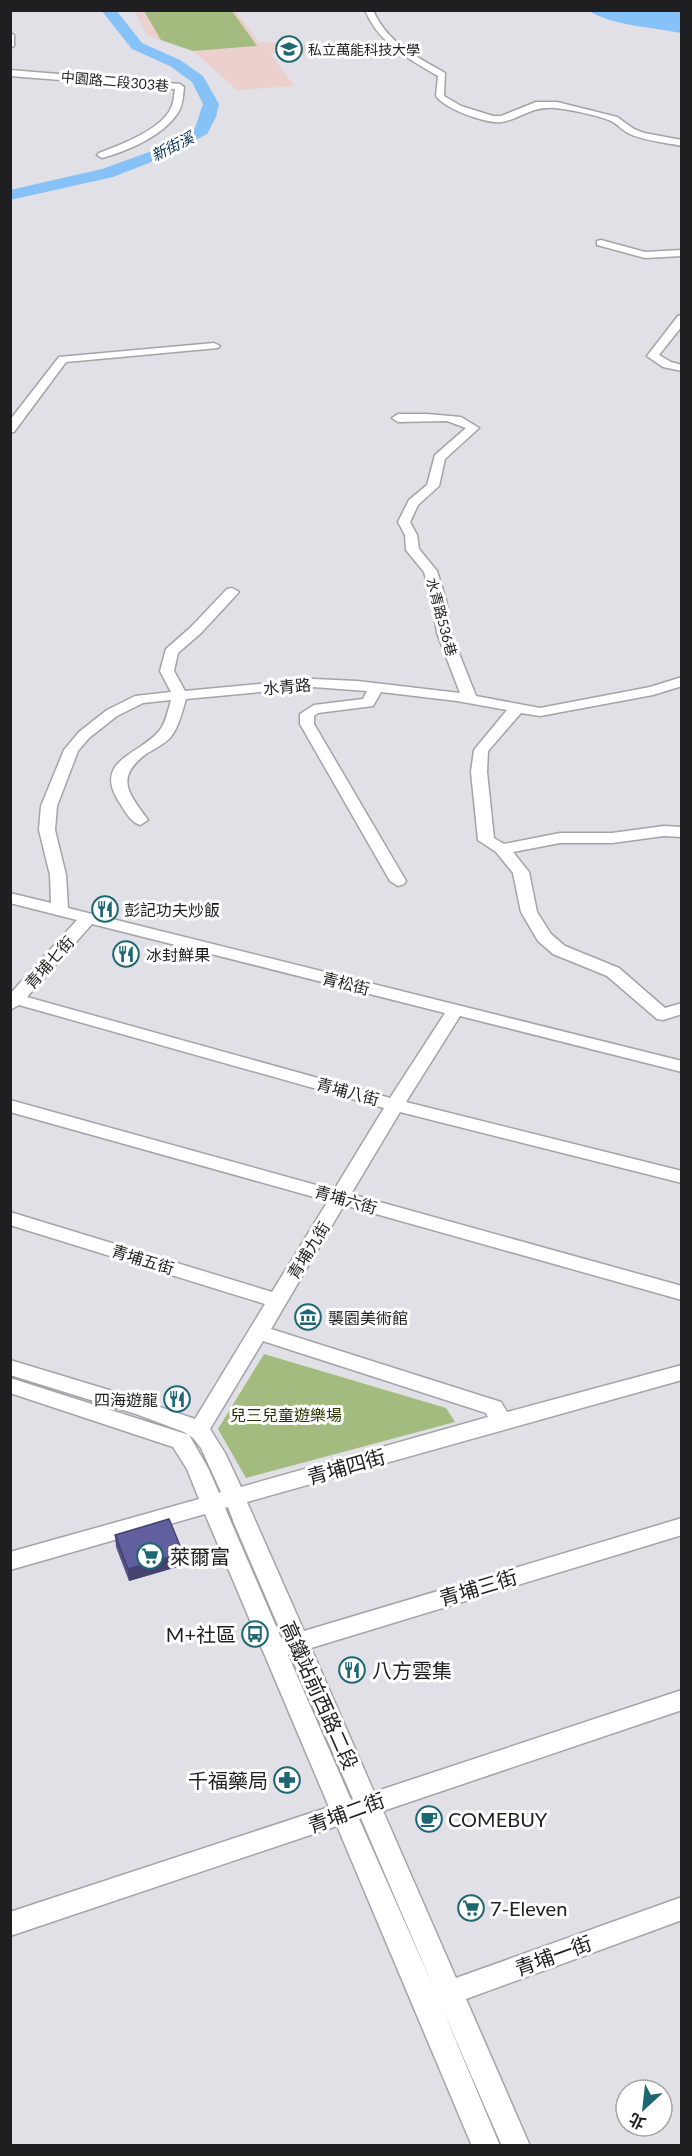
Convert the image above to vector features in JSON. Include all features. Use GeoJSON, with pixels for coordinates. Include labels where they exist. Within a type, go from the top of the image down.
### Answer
{"type":"FeatureCollection","features":[{"type":"Feature","properties":{"kind":"street"},"geometry":{"type":"LineString","coordinates":[[369,10],[374,25],[401,52],[442,75],[440,96],[444,101],[474,115],[492,119],[502,118],[536,105],[557,105],[614,119],[631,131],[642,135],[681,143]]}},
{"type":"Feature","properties":{"kind":"street"},"geometry":{"type":"LineString","coordinates":[[10,35],[10,46]]}},
{"type":"Feature","properties":{"kind":"street","name":"中園路二段303巷"},"geometry":{"type":"LineString","coordinates":[[10,73],[180,87],[175,110],[162,125],[120,149],[102,155]]}},
{"type":"Feature","properties":{"kind":"street"},"geometry":{"type":"LineString","coordinates":[[601,243],[645,255],[681,253]]}},
{"type":"Feature","properties":{"kind":"street"},"geometry":{"type":"LineString","coordinates":[[681,318],[653,356],[667,365],[681,368]]}},
{"type":"Feature","properties":{"kind":"street"},"geometry":{"type":"LineString","coordinates":[[10,429],[63,359],[214,346]]}},
{"type":"Feature","properties":{"kind":"street","name":"水青路536巷"},"geometry":{"type":"LineString","coordinates":[[398,418],[443,418],[467,423],[473,428],[439,458],[433,486],[413,503],[404,522],[411,535],[413,550],[430,571],[439,600],[444,633],[470,700]]}},
{"type":"Feature","properties":{"kind":"street"},"geometry":{"type":"LineString","coordinates":[[140,820],[120,794],[120,771],[129,759],[164,736],[180,695],[167,671],[171,652],[196,630],[232,592]]}},
{"type":"Feature","properties":{"kind":"street","name":"水青路"},"geometry":{"type":"LineString","coordinates":[[60,911],[58,875],[47,830],[49,806],[71,750],[84,735],[112,713],[140,699],[314,683],[376,688],[540,711],[653,691],[681,681]]}},
{"type":"Feature","properties":{"kind":"street"},"geometry":{"type":"LineString","coordinates":[[376,688],[368,703],[314,709],[307,714],[307,724],[398,881]]}},
{"type":"Feature","properties":{"kind":"street"},"geometry":{"type":"LineString","coordinates":[[517,708],[481,750],[479,772],[486,840],[502,849],[520,872],[529,912],[544,937],[559,950],[613,972],[663,1015],[681,1008]]}},
{"type":"Feature","properties":{"kind":"street"},"geometry":{"type":"LineString","coordinates":[[502,849],[560,838],[612,838],[664,831],[681,832]]}},
{"type":"Feature","properties":{"kind":"street","name":"青松街"},"geometry":{"type":"LineString","coordinates":[[10,898],[681,1067]]}},
{"type":"Feature","properties":{"kind":"street","name":"青埔七街"},"geometry":{"type":"LineString","coordinates":[[13,1002],[88,918]]}},
{"type":"Feature","properties":{"kind":"street","name":"青埔八街"},"geometry":{"type":"LineString","coordinates":[[13,1002],[395,1105],[681,1177]]}},
{"type":"Feature","properties":{"kind":"street","name":"青埔九街"},"geometry":{"type":"LineString","coordinates":[[199,1430],[276,1300],[455,1010]]}},
{"type":"Feature","properties":{"kind":"street","name":"青埔六街"},"geometry":{"type":"LineString","coordinates":[[10,1106],[681,1293]]}},
{"type":"Feature","properties":{"kind":"street","name":"青埔五街"},"geometry":{"type":"LineString","coordinates":[[10,1218],[276,1300]]}},
{"type":"Feature","properties":{"kind":"street"},"geometry":{"type":"LineString","coordinates":[[258,1332],[494,1408],[501,1421]]}},
{"type":"Feature","properties":{"kind":"street"},"geometry":{"type":"LineString","coordinates":[[10,1367],[164,1416],[199,1430]]}},
{"type":"Feature","properties":{"kind":"street","name":"青埔四街"},"geometry":{"type":"LineString","coordinates":[[10,1561],[681,1372]]}},
{"type":"Feature","properties":{"kind":"street","name":"高鐵站前西路二段"},"geometry":{"type":"LineString","coordinates":[[10,1385],[181,1441],[197,1468],[223,1501],[285,1646],[345,1814],[486,2145]]}},
{"type":"Feature","properties":{"kind":"street","name":"高鐵站前西路二段"},"geometry":{"type":"LineString","coordinates":[[199,1430],[218,1462],[223,1501]]}},
{"type":"Feature","properties":{"kind":"street","name":"青埔三街"},"geometry":{"type":"LineString","coordinates":[[285,1646],[681,1526]]}},
{"type":"Feature","properties":{"kind":"street","name":"高鐵站前西路二段"},"geometry":{"type":"LineString","coordinates":[[285,1646],[368,1803],[516,2145]]}},
{"type":"Feature","properties":{"kind":"street","name":"青埔二街"},"geometry":{"type":"LineString","coordinates":[[10,1924],[681,1700]]}},
{"type":"Feature","properties":{"kind":"street","name":"青埔一街"},"geometry":{"type":"LineString","coordinates":[[424,2001],[681,1908]]}},
{"type":"Feature","properties":{"kind":"shaded area","name":"私立萬能科技大學"},"geometry":{"type":"Polygon","coordinates":[[[134,11],[236,11],[259,42],[389,47],[405,57],[381,60],[270,53],[295,86],[237,90],[193,51],[148,36],[134,11]]]}},
{"type":"Feature","properties":{"kind":"green space"},"geometry":{"type":"Polygon","coordinates":[[[144,11],[232,11],[257,46],[193,51],[161,40],[144,11]]]}},
{"type":"Feature","properties":{"kind":"green space","name":"兒三兒童遊樂場"},"geometry":{"type":"Polygon","coordinates":[[[264,1354],[446,1408],[455,1422],[246,1478],[218,1429],[264,1354]]]}},
{"type":"Feature","properties":{"kind":"water"},"geometry":{"type":"Polygon","coordinates":[[[589,11],[681,11],[681,33],[621,23],[589,11]]]}},
{"type":"Feature","properties":{"kind":"building","name":"萊爾富"},"geometry":{"type":"Polygon","coordinates":[[[169,1519],[183,1553],[128,1569],[115,1535],[169,1519]]]}},
{"type":"Feature","properties":{"kind":"waterway","name":"新街溪"},"geometry":{"type":"LineString","coordinates":[[10,195],[107,173],[158,154],[201,131],[211,104],[198,79],[175,63],[137,46],[108,10]]}},
{"type":"Feature","properties":{"kind":"place","name":"私立萬能科技大學"},"geometry":{"type":"Point","coordinates":[289,49]}},
{"type":"Feature","properties":{"kind":"place","name":"彭記功夫炒飯"},"geometry":{"type":"Point","coordinates":[105,909]}},
{"type":"Feature","properties":{"kind":"place","name":"冰封鮮果"},"geometry":{"type":"Point","coordinates":[126,954]}},
{"type":"Feature","properties":{"kind":"place","name":"襲園美術館"},"geometry":{"type":"Point","coordinates":[308,1317]}},
{"type":"Feature","properties":{"kind":"place","name":"四海遊龍"},"geometry":{"type":"Point","coordinates":[177,1399]}},
{"type":"Feature","properties":{"kind":"place","name":"萊爾富"},"geometry":{"type":"Point","coordinates":[150,1556]}},
{"type":"Feature","properties":{"kind":"place","name":"M+社區"},"geometry":{"type":"Point","coordinates":[255,1634]}},
{"type":"Feature","properties":{"kind":"place","name":"八方雲集"},"geometry":{"type":"Point","coordinates":[352,1670]}},
{"type":"Feature","properties":{"kind":"place","name":"千福藥局"},"geometry":{"type":"Point","coordinates":[287,1780]}},
{"type":"Feature","properties":{"kind":"place","name":"COMEBUY"},"geometry":{"type":"Point","coordinates":[429,1819]}},
{"type":"Feature","properties":{"kind":"place","name":"7-Eleven"},"geometry":{"type":"Point","coordinates":[471,1908]}}]}
